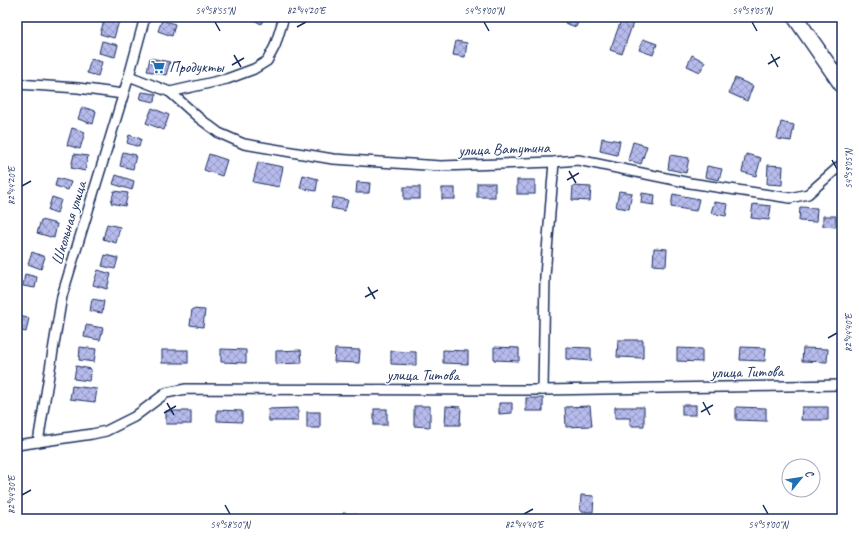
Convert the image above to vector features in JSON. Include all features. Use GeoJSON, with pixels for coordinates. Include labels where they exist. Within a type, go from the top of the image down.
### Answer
{"type":"FeatureCollection","features":[{"type":"Feature","properties":{"kind":"main road"},"geometry":{"type":"LineString","coordinates":[[795,17],[842,85]]}},
{"type":"Feature","properties":{"kind":"street","name":"Школьная улица"},"geometry":{"type":"LineString","coordinates":[[38,442],[62,296],[129,76],[145,17]]}},
{"type":"Feature","properties":{"kind":"street"},"geometry":{"type":"LineString","coordinates":[[129,76],[170,92],[227,79],[254,69],[267,61],[275,46],[284,17]]}},
{"type":"Feature","properties":{"kind":"street"},"geometry":{"type":"LineString","coordinates":[[17,84],[78,88],[123,94]]}},
{"type":"Feature","properties":{"kind":"street","name":"улица Ватутина"},"geometry":{"type":"LineString","coordinates":[[170,92],[199,118],[219,133],[244,144],[333,159],[441,166],[578,160],[690,183],[790,198],[808,194],[842,164]]}},
{"type":"Feature","properties":{"kind":"street"},"geometry":{"type":"LineString","coordinates":[[543,390],[545,276],[554,162]]}},
{"type":"Feature","properties":{"kind":"street","name":"улица Титова"},"geometry":{"type":"LineString","coordinates":[[17,445],[106,431],[134,417],[166,393],[186,389],[543,390],[842,385]]}},
{"type":"Feature","properties":{"kind":"building"},"geometry":{"type":"Polygon","coordinates":[[[105,17],[119,21],[114,38],[100,34],[105,17]]]}},
{"type":"Feature","properties":{"kind":"building"},"geometry":{"type":"Polygon","coordinates":[[[249,17],[265,17],[261,24],[249,17]]]}},
{"type":"Feature","properties":{"kind":"building"},"geometry":{"type":"Polygon","coordinates":[[[567,17],[580,17],[576,27],[565,23],[567,17]]]}},
{"type":"Feature","properties":{"kind":"building"},"geometry":{"type":"Polygon","coordinates":[[[622,18],[633,23],[622,54],[610,50],[622,18]]]}},
{"type":"Feature","properties":{"kind":"building"},"geometry":{"type":"Polygon","coordinates":[[[162,20],[175,24],[172,36],[158,31],[162,20]]]}},
{"type":"Feature","properties":{"kind":"building"},"geometry":{"type":"Polygon","coordinates":[[[643,39],[657,44],[653,55],[639,50],[643,39]]]}},
{"type":"Feature","properties":{"kind":"building"},"geometry":{"type":"Polygon","coordinates":[[[102,41],[118,45],[115,57],[99,53],[102,41]]]}},
{"type":"Feature","properties":{"kind":"building"},"geometry":{"type":"Polygon","coordinates":[[[456,41],[467,43],[465,57],[453,55],[456,41]]]}},
{"type":"Feature","properties":{"kind":"building"},"geometry":{"type":"Polygon","coordinates":[[[692,55],[705,62],[700,72],[687,66],[692,55]]]}},
{"type":"Feature","properties":{"kind":"building","name":"Продукты"},"geometry":{"type":"Polygon","coordinates":[[[150,58],[170,62],[166,75],[147,71],[150,58]]]}},
{"type":"Feature","properties":{"kind":"building"},"geometry":{"type":"Polygon","coordinates":[[[91,59],[102,62],[98,76],[87,73],[91,59]]]}},
{"type":"Feature","properties":{"kind":"building"},"geometry":{"type":"Polygon","coordinates":[[[735,78],[753,86],[747,101],[729,93],[735,78]]]}},
{"type":"Feature","properties":{"kind":"building"},"geometry":{"type":"Polygon","coordinates":[[[142,92],[156,94],[155,102],[140,99],[142,92]]]}},
{"type":"Feature","properties":{"kind":"building"},"geometry":{"type":"Polygon","coordinates":[[[82,107],[96,111],[93,124],[78,119],[82,107]]]}},
{"type":"Feature","properties":{"kind":"building"},"geometry":{"type":"Polygon","coordinates":[[[152,108],[169,115],[164,130],[146,123],[152,108]]]}},
{"type":"Feature","properties":{"kind":"building"},"geometry":{"type":"Polygon","coordinates":[[[781,122],[794,125],[791,141],[777,139],[781,122]]]}},
{"type":"Feature","properties":{"kind":"building"},"geometry":{"type":"Polygon","coordinates":[[[72,128],[85,132],[80,149],[67,145],[72,128]]]}},
{"type":"Feature","properties":{"kind":"building"},"geometry":{"type":"Polygon","coordinates":[[[129,135],[141,139],[139,147],[127,143],[129,135]]]}},
{"type":"Feature","properties":{"kind":"building"},"geometry":{"type":"Polygon","coordinates":[[[602,138],[620,141],[617,155],[600,151],[602,138]]]}},
{"type":"Feature","properties":{"kind":"building"},"geometry":{"type":"Polygon","coordinates":[[[633,142],[647,146],[641,164],[628,160],[633,142]]]}},
{"type":"Feature","properties":{"kind":"building"},"geometry":{"type":"Polygon","coordinates":[[[123,152],[136,155],[133,169],[120,166],[123,152]]]}},
{"type":"Feature","properties":{"kind":"building"},"geometry":{"type":"Polygon","coordinates":[[[74,154],[88,156],[85,171],[71,168],[74,154]]]}},
{"type":"Feature","properties":{"kind":"building"},"geometry":{"type":"Polygon","coordinates":[[[209,154],[227,160],[222,176],[204,170],[209,154]]]}},
{"type":"Feature","properties":{"kind":"building"},"geometry":{"type":"Polygon","coordinates":[[[746,154],[761,158],[756,176],[742,172],[746,154]]]}},
{"type":"Feature","properties":{"kind":"building"},"geometry":{"type":"Polygon","coordinates":[[[670,155],[689,158],[686,173],[668,169],[670,155]]]}},
{"type":"Feature","properties":{"kind":"building"},"geometry":{"type":"Polygon","coordinates":[[[258,162],[283,167],[279,187],[253,182],[258,162]]]}},
{"type":"Feature","properties":{"kind":"building"},"geometry":{"type":"Polygon","coordinates":[[[768,165],[783,166],[782,185],[767,184],[768,165]]]}},
{"type":"Feature","properties":{"kind":"building"},"geometry":{"type":"Polygon","coordinates":[[[707,166],[722,169],[719,180],[705,177],[707,166]]]}},
{"type":"Feature","properties":{"kind":"building"},"geometry":{"type":"Polygon","coordinates":[[[116,175],[134,181],[132,190],[113,184],[116,175]]]}},
{"type":"Feature","properties":{"kind":"building"},"geometry":{"type":"Polygon","coordinates":[[[303,175],[318,179],[316,191],[300,188],[303,175]]]}},
{"type":"Feature","properties":{"kind":"building"},"geometry":{"type":"Polygon","coordinates":[[[57,178],[71,182],[68,190],[55,186],[57,178]]]}},
{"type":"Feature","properties":{"kind":"building"},"geometry":{"type":"Polygon","coordinates":[[[517,180],[535,180],[535,194],[517,194],[517,180]]]}},
{"type":"Feature","properties":{"kind":"building"},"geometry":{"type":"Polygon","coordinates":[[[357,182],[370,183],[369,193],[356,193],[357,182]]]}},
{"type":"Feature","properties":{"kind":"building"},"geometry":{"type":"Polygon","coordinates":[[[477,183],[495,183],[495,197],[477,197],[477,183]]]}},
{"type":"Feature","properties":{"kind":"building"},"geometry":{"type":"Polygon","coordinates":[[[573,186],[591,187],[590,201],[572,200],[573,186]]]}},
{"type":"Feature","properties":{"kind":"building"},"geometry":{"type":"Polygon","coordinates":[[[404,187],[420,187],[420,199],[404,199],[404,187]]]}},
{"type":"Feature","properties":{"kind":"building"},"geometry":{"type":"Polygon","coordinates":[[[442,188],[455,188],[455,199],[442,199],[442,188]]]}},
{"type":"Feature","properties":{"kind":"building"},"geometry":{"type":"Polygon","coordinates":[[[114,191],[128,193],[125,206],[111,203],[114,191]]]}},
{"type":"Feature","properties":{"kind":"building"},"geometry":{"type":"Polygon","coordinates":[[[619,191],[632,193],[629,209],[616,207],[619,191]]]}},
{"type":"Feature","properties":{"kind":"building"},"geometry":{"type":"Polygon","coordinates":[[[642,193],[655,195],[654,205],[641,203],[642,193]]]}},
{"type":"Feature","properties":{"kind":"building"},"geometry":{"type":"Polygon","coordinates":[[[673,194],[699,199],[696,211],[671,207],[673,194]]]}},
{"type":"Feature","properties":{"kind":"building"},"geometry":{"type":"Polygon","coordinates":[[[52,197],[61,200],[57,213],[48,210],[52,197]]]}},
{"type":"Feature","properties":{"kind":"building"},"geometry":{"type":"Polygon","coordinates":[[[333,197],[348,200],[345,211],[331,208],[333,197]]]}},
{"type":"Feature","properties":{"kind":"building"},"geometry":{"type":"Polygon","coordinates":[[[714,202],[728,204],[726,216],[711,213],[714,202]]]}},
{"type":"Feature","properties":{"kind":"building"},"geometry":{"type":"Polygon","coordinates":[[[753,204],[771,206],[769,220],[751,218],[753,204]]]}},
{"type":"Feature","properties":{"kind":"building"},"geometry":{"type":"Polygon","coordinates":[[[800,207],[817,208],[816,222],[799,221],[800,207]]]}},
{"type":"Feature","properties":{"kind":"building"},"geometry":{"type":"Polygon","coordinates":[[[823,216],[836,216],[836,227],[823,226],[823,216]]]}},
{"type":"Feature","properties":{"kind":"building"},"geometry":{"type":"Polygon","coordinates":[[[41,220],[57,224],[54,238],[37,233],[41,220]]]}},
{"type":"Feature","properties":{"kind":"building"},"geometry":{"type":"Polygon","coordinates":[[[107,224],[120,227],[116,243],[103,239],[107,224]]]}},
{"type":"Feature","properties":{"kind":"building"},"geometry":{"type":"Polygon","coordinates":[[[654,248],[667,249],[666,266],[653,265],[654,248]]]}},
{"type":"Feature","properties":{"kind":"building"},"geometry":{"type":"Polygon","coordinates":[[[32,252],[45,257],[41,269],[28,264],[32,252]]]}},
{"type":"Feature","properties":{"kind":"building"},"geometry":{"type":"Polygon","coordinates":[[[105,255],[118,258],[115,269],[102,266],[105,255]]]}},
{"type":"Feature","properties":{"kind":"building"},"geometry":{"type":"Polygon","coordinates":[[[98,270],[111,274],[107,289],[93,285],[98,270]]]}},
{"type":"Feature","properties":{"kind":"building"},"geometry":{"type":"Polygon","coordinates":[[[25,274],[37,277],[35,288],[23,286],[25,274]]]}},
{"type":"Feature","properties":{"kind":"building"},"geometry":{"type":"Polygon","coordinates":[[[92,299],[104,301],[102,313],[90,311],[92,299]]]}},
{"type":"Feature","properties":{"kind":"building"},"geometry":{"type":"Polygon","coordinates":[[[192,309],[205,310],[203,327],[190,325],[192,309]]]}},
{"type":"Feature","properties":{"kind":"building"},"geometry":{"type":"Polygon","coordinates":[[[17,316],[29,318],[26,332],[17,330],[17,316]]]}},
{"type":"Feature","properties":{"kind":"building"},"geometry":{"type":"Polygon","coordinates":[[[86,325],[103,328],[100,340],[84,337],[86,325]]]}},
{"type":"Feature","properties":{"kind":"building"},"geometry":{"type":"Polygon","coordinates":[[[618,340],[643,340],[643,358],[617,357],[618,340]]]}},
{"type":"Feature","properties":{"kind":"building"},"geometry":{"type":"Polygon","coordinates":[[[80,347],[96,349],[94,362],[79,360],[80,347]]]}},
{"type":"Feature","properties":{"kind":"building"},"geometry":{"type":"Polygon","coordinates":[[[494,347],[519,348],[519,361],[494,360],[494,347]]]}},
{"type":"Feature","properties":{"kind":"building"},"geometry":{"type":"Polygon","coordinates":[[[566,347],[591,348],[591,361],[566,359],[566,347]]]}},
{"type":"Feature","properties":{"kind":"building"},"geometry":{"type":"Polygon","coordinates":[[[741,347],[766,348],[765,361],[740,360],[741,347]]]}},
{"type":"Feature","properties":{"kind":"building"},"geometry":{"type":"Polygon","coordinates":[[[677,348],[702,349],[702,362],[677,361],[677,348]]]}},
{"type":"Feature","properties":{"kind":"building"},"geometry":{"type":"Polygon","coordinates":[[[803,348],[828,349],[827,362],[802,361],[803,348]]]}},
{"type":"Feature","properties":{"kind":"building"},"geometry":{"type":"Polygon","coordinates":[[[221,349],[246,350],[246,363],[221,362],[221,349]]]}},
{"type":"Feature","properties":{"kind":"building"},"geometry":{"type":"Polygon","coordinates":[[[335,349],[360,350],[359,363],[334,362],[335,349]]]}},
{"type":"Feature","properties":{"kind":"building"},"geometry":{"type":"Polygon","coordinates":[[[162,350],[188,350],[188,363],[162,363],[162,350]]]}},
{"type":"Feature","properties":{"kind":"building"},"geometry":{"type":"Polygon","coordinates":[[[301,350],[302,363],[276,364],[276,351],[301,350]]]}},
{"type":"Feature","properties":{"kind":"building"},"geometry":{"type":"Polygon","coordinates":[[[443,350],[468,351],[468,364],[443,363],[443,350]]]}},
{"type":"Feature","properties":{"kind":"building"},"geometry":{"type":"Polygon","coordinates":[[[391,351],[416,352],[416,365],[391,364],[391,351]]]}},
{"type":"Feature","properties":{"kind":"building"},"geometry":{"type":"Polygon","coordinates":[[[76,366],[91,369],[89,381],[74,379],[76,366]]]}},
{"type":"Feature","properties":{"kind":"building"},"geometry":{"type":"Polygon","coordinates":[[[72,386],[97,389],[95,402],[70,399],[72,386]]]}},
{"type":"Feature","properties":{"kind":"building"},"geometry":{"type":"Polygon","coordinates":[[[526,398],[543,398],[543,411],[526,411],[526,398]]]}},
{"type":"Feature","properties":{"kind":"building"},"geometry":{"type":"Polygon","coordinates":[[[499,403],[512,403],[512,413],[499,414],[499,403]]]}},
{"type":"Feature","properties":{"kind":"building"},"geometry":{"type":"Polygon","coordinates":[[[682,405],[696,405],[696,415],[682,415],[682,405]]]}},
{"type":"Feature","properties":{"kind":"building"},"geometry":{"type":"Polygon","coordinates":[[[414,406],[430,406],[430,427],[414,426],[414,406]]]}},
{"type":"Feature","properties":{"kind":"building"},"geometry":{"type":"Polygon","coordinates":[[[446,406],[461,407],[460,425],[445,425],[446,406]]]}},
{"type":"Feature","properties":{"kind":"building"},"geometry":{"type":"Polygon","coordinates":[[[590,406],[592,426],[566,427],[565,407],[590,406]]]}},
{"type":"Feature","properties":{"kind":"building"},"geometry":{"type":"Polygon","coordinates":[[[615,407],[644,407],[644,426],[630,426],[630,418],[615,418],[615,407]]]}},
{"type":"Feature","properties":{"kind":"building"},"geometry":{"type":"Polygon","coordinates":[[[736,407],[766,408],[766,421],[736,420],[736,407]]]}},
{"type":"Feature","properties":{"kind":"building"},"geometry":{"type":"Polygon","coordinates":[[[802,407],[828,407],[828,420],[801,420],[802,407]]]}},
{"type":"Feature","properties":{"kind":"building"},"geometry":{"type":"Polygon","coordinates":[[[298,408],[298,421],[269,421],[268,409],[298,408]]]}},
{"type":"Feature","properties":{"kind":"building"},"geometry":{"type":"Polygon","coordinates":[[[17,409],[20,409],[19,428],[17,428],[17,409]]]}},
{"type":"Feature","properties":{"kind":"building"},"geometry":{"type":"Polygon","coordinates":[[[374,409],[387,409],[387,425],[374,425],[374,409]]]}},
{"type":"Feature","properties":{"kind":"building"},"geometry":{"type":"Polygon","coordinates":[[[217,410],[242,411],[242,422],[217,421],[217,410]]]}},
{"type":"Feature","properties":{"kind":"building"},"geometry":{"type":"Polygon","coordinates":[[[166,411],[191,411],[191,424],[166,424],[166,411]]]}},
{"type":"Feature","properties":{"kind":"building"},"geometry":{"type":"Polygon","coordinates":[[[307,412],[320,412],[320,428],[307,428],[307,412]]]}},
{"type":"Feature","properties":{"kind":"building"},"geometry":{"type":"Polygon","coordinates":[[[581,495],[594,496],[593,512],[580,511],[581,495]]]}},
{"type":"Feature","properties":{"kind":"building"},"geometry":{"type":"Polygon","coordinates":[[[343,513],[356,514],[355,519],[342,519],[343,513]]]}},
{"type":"Feature","properties":{"kind":"place","name":"Продукты"},"geometry":{"type":"Point","coordinates":[158,67]}}]}
